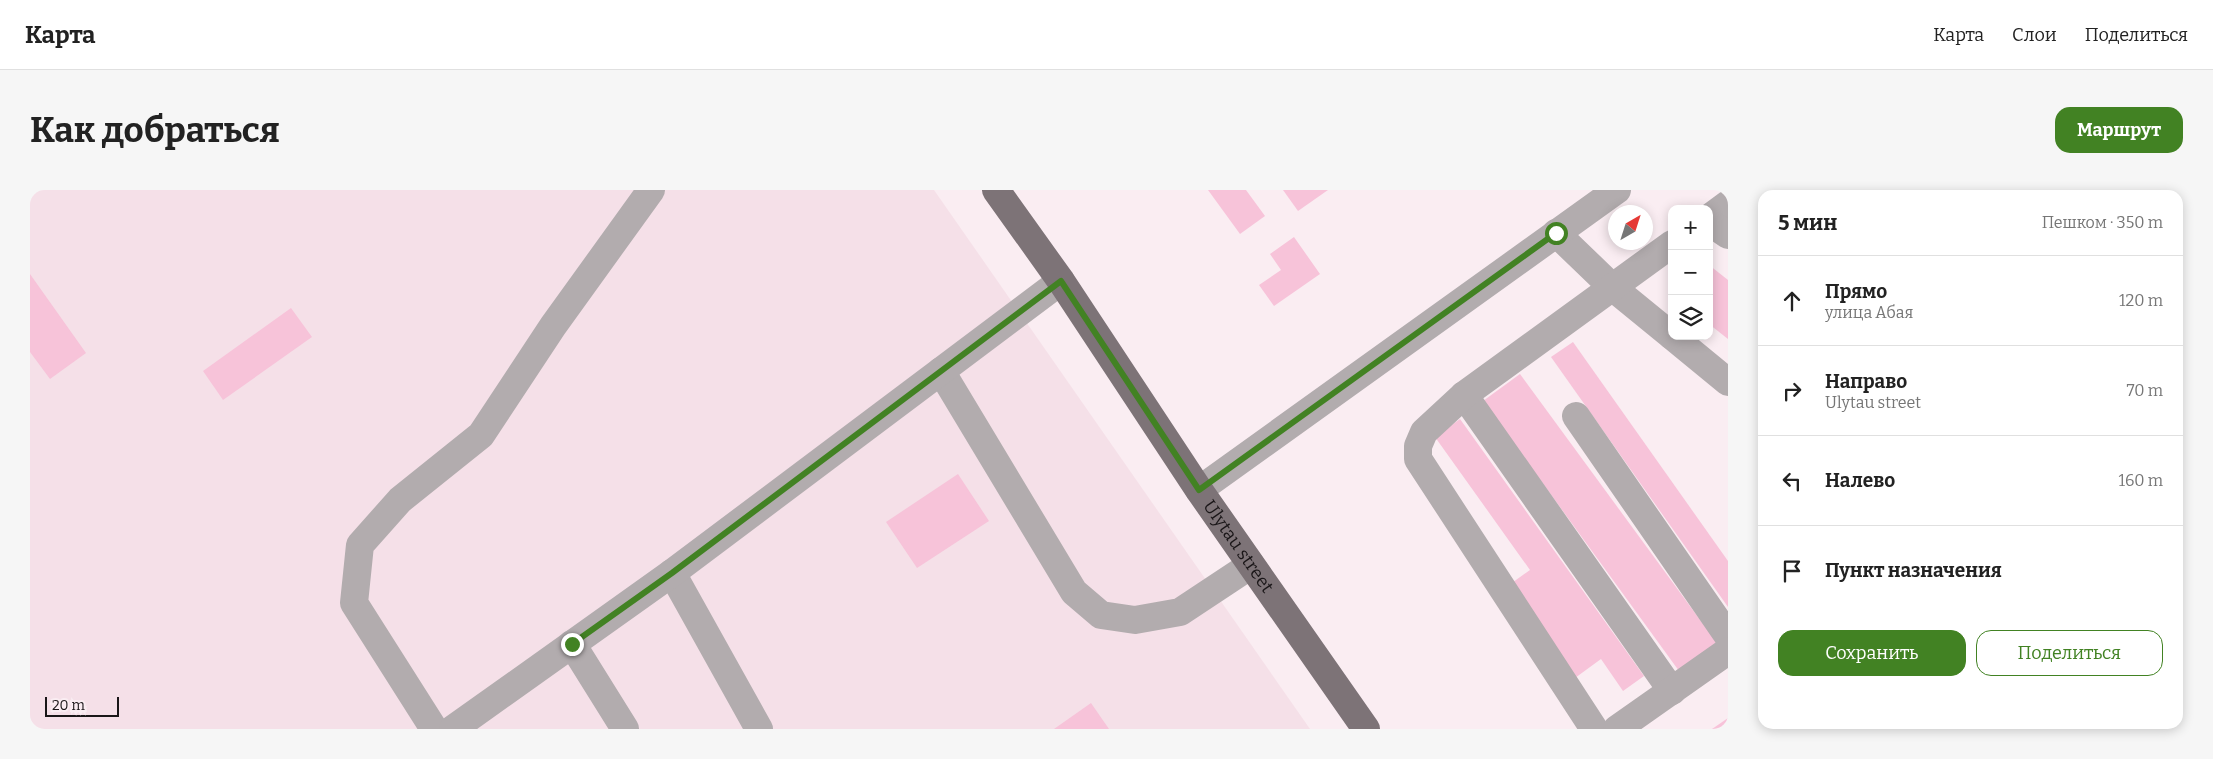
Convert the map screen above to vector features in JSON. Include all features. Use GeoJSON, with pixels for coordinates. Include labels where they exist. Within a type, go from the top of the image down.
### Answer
{"type":"FeatureCollection","features":[{"type":"Feature","properties":{"kind":"main road","name":"Ulytau street"},"geometry":{"type":"LineString","coordinates":[[996,190],[1061,281],[1199,490],[1366,729]]}},
{"type":"Feature","properties":{"kind":"street"},"geometry":{"type":"LineString","coordinates":[[434,729],[354,603],[360,546],[400,500],[481,435],[553,326],[651,190]]}},
{"type":"Feature","properties":{"kind":"street"},"geometry":{"type":"LineString","coordinates":[[1199,490],[1617,190]]}},
{"type":"Feature","properties":{"kind":"street"},"geometry":{"type":"LineString","coordinates":[[1713,215],[1728,204]]}},
{"type":"Feature","properties":{"kind":"street"},"geometry":{"type":"LineString","coordinates":[[1713,225],[1728,235]]}},
{"type":"Feature","properties":{"kind":"street"},"geometry":{"type":"LineString","coordinates":[[1556,233],[1612,287],[1668,333]]}},
{"type":"Feature","properties":{"kind":"street"},"geometry":{"type":"LineString","coordinates":[[1594,729],[1418,459],[1418,446],[1424,432],[1464,394],[1668,247]]}},
{"type":"Feature","properties":{"kind":"street"},"geometry":{"type":"LineString","coordinates":[[453,729],[672,573],[1061,281]]}},
{"type":"Feature","properties":{"kind":"street"},"geometry":{"type":"LineString","coordinates":[[1677,340],[1728,382]]}},
{"type":"Feature","properties":{"kind":"street"},"geometry":{"type":"LineString","coordinates":[[941,371],[1074,592],[1101,615],[1135,620],[1180,612],[1251,565]]}},
{"type":"Feature","properties":{"kind":"street"},"geometry":{"type":"LineString","coordinates":[[1464,394],[1672,691]]}},
{"type":"Feature","properties":{"kind":"street"},"geometry":{"type":"LineString","coordinates":[[1576,416],[1728,636]]}},
{"type":"Feature","properties":{"kind":"street"},"geometry":{"type":"LineString","coordinates":[[672,573],[759,729]]}},
{"type":"Feature","properties":{"kind":"street"},"geometry":{"type":"LineString","coordinates":[[572,644],[625,729]]}},
{"type":"Feature","properties":{"kind":"street"},"geometry":{"type":"LineString","coordinates":[[1617,729],[1728,651]]}},
{"type":"Feature","properties":{"kind":"shaded area"},"geometry":{"type":"Polygon","coordinates":[[[30,190],[934,190],[1310,729],[30,729],[30,190]]]}},
{"type":"Feature","properties":{"kind":"building"},"geometry":{"type":"Polygon","coordinates":[[[1208,190],[1246,190],[1265,216],[1240,234],[1208,190]]]}},
{"type":"Feature","properties":{"kind":"building"},"geometry":{"type":"Polygon","coordinates":[[[1283,190],[1328,190],[1298,211],[1283,190]]]}},
{"type":"Feature","properties":{"kind":"building"},"geometry":{"type":"Polygon","coordinates":[[[1294,237],[1320,274],[1274,306],[1259,285],[1281,270],[1270,254],[1294,237]]]}},
{"type":"Feature","properties":{"kind":"building"},"geometry":{"type":"Polygon","coordinates":[[[1713,268],[1728,280],[1728,339],[1713,327],[1713,268]]]}},
{"type":"Feature","properties":{"kind":"building"},"geometry":{"type":"Polygon","coordinates":[[[30,274],[86,353],[50,379],[30,352],[30,274]]]}},
{"type":"Feature","properties":{"kind":"building"},"geometry":{"type":"Polygon","coordinates":[[[291,308],[312,337],[223,400],[203,371],[291,308]]]}},
{"type":"Feature","properties":{"kind":"building"},"geometry":{"type":"Polygon","coordinates":[[[1573,342],[1728,561],[1728,607],[1551,357],[1573,342]]]}},
{"type":"Feature","properties":{"kind":"building"},"geometry":{"type":"Polygon","coordinates":[[[1520,374],[1717,643],[1679,671],[1483,401],[1520,374]]]}},
{"type":"Feature","properties":{"kind":"building"},"geometry":{"type":"Polygon","coordinates":[[[1460,419],[1644,676],[1623,691],[1601,659],[1575,678],[1509,585],[1530,570],[1435,437],[1460,419]]]}},
{"type":"Feature","properties":{"kind":"building"},"geometry":{"type":"Polygon","coordinates":[[[958,474],[989,521],[917,568],[886,522],[958,474]]]}},
{"type":"Feature","properties":{"kind":"building"},"geometry":{"type":"Polygon","coordinates":[[[1091,703],[1109,729],[1054,729],[1091,703]]]}},
{"type":"Feature","properties":{"kind":"building"},"geometry":{"type":"Polygon","coordinates":[[[1728,718],[1728,729],[1712,729],[1728,718]]]}},
{"type":"Feature","properties":{"kind":"route"},"geometry":{"type":"LineString","coordinates":[[572,644],[672,573],[1061,281],[1199,490],[1556,233]]}}]}
